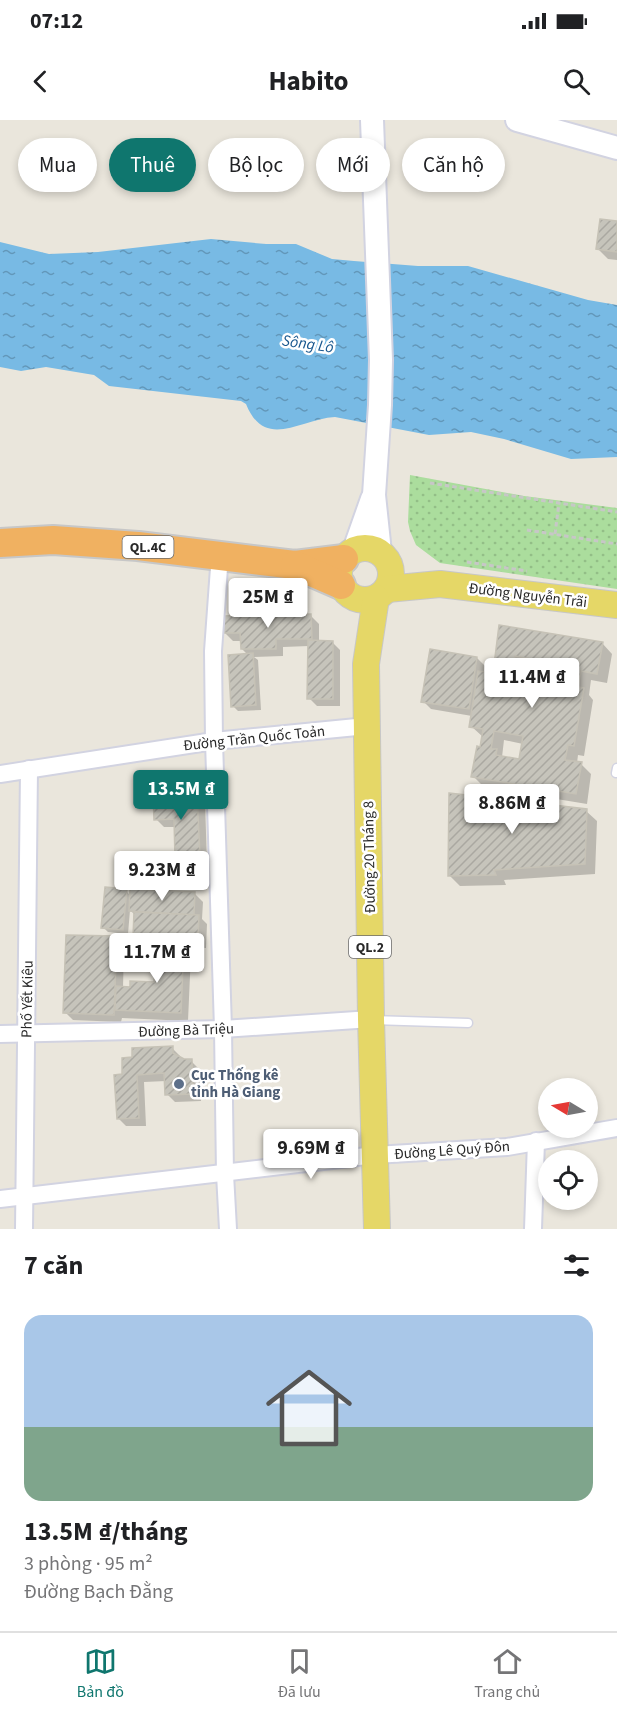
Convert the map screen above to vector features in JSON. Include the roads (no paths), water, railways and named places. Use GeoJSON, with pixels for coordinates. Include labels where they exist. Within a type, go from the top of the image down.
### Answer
{"type":"FeatureCollection","features":[{"type":"Feature","properties":{"kind":"highway","name":"QL.4C"},"geometry":{"type":"LineString","coordinates":[[0,543],[53,540],[220,554],[347,572]]}},
{"type":"Feature","properties":{"kind":"main road"},"geometry":{"type":"LineString","coordinates":[[367,547],[384,577],[363,601],[347,572],[367,547]]}},
{"type":"Feature","properties":{"kind":"main road","name":"Đường 20 Tháng 8"},"geometry":{"type":"LineString","coordinates":[[347,572],[366,664],[371,1019],[377,1229]]}},
{"type":"Feature","properties":{"kind":"main road","name":"Đường 20 Tháng 8"},"geometry":{"type":"LineString","coordinates":[[366,664],[384,577]]}},
{"type":"Feature","properties":{"kind":"main road","name":"Đường Nguyễn Trãi"},"geometry":{"type":"LineString","coordinates":[[384,577],[617,605]]}},
{"type":"Feature","properties":{"kind":"street"},"geometry":{"type":"LineString","coordinates":[[372,120],[381,360],[374,495],[384,577]]}},
{"type":"Feature","properties":{"kind":"street"},"geometry":{"type":"LineString","coordinates":[[517,120],[617,148]]}},
{"type":"Feature","properties":{"kind":"street"},"geometry":{"type":"LineString","coordinates":[[347,572],[374,495]]}},
{"type":"Feature","properties":{"kind":"street"},"geometry":{"type":"LineString","coordinates":[[220,554],[213,651],[214,741],[228,1229]]}},
{"type":"Feature","properties":{"kind":"street","name":"Đường Trần Quốc Toản"},"geometry":{"type":"LineString","coordinates":[[0,774],[214,741],[367,726]]}},
{"type":"Feature","properties":{"kind":"street","name":"Phố Yết Kiêu"},"geometry":{"type":"LineString","coordinates":[[24,1229],[29,769]]}},
{"type":"Feature","properties":{"kind":"street","name":"Đường Bà Triệu"},"geometry":{"type":"LineString","coordinates":[[0,1034],[223,1029],[371,1019]]}},
{"type":"Feature","properties":{"kind":"street","name":"Đường Lê Quý Đôn"},"geometry":{"type":"LineString","coordinates":[[0,1199],[375,1155],[507,1147],[617,1128]]}},
{"type":"Feature","properties":{"kind":"street"},"geometry":{"type":"LineString","coordinates":[[533,1229],[536,1141]]}},
{"type":"Feature","properties":{"kind":"lane"},"geometry":{"type":"LineString","coordinates":[[371,1019],[468,1023]]}},
{"type":"Feature","properties":{"kind":"water","name":"Sông Lô"},"geometry":{"type":"Polygon","coordinates":[[[211,239],[296,244],[332,259],[418,266],[468,266],[588,300],[617,305],[617,457],[571,459],[504,439],[471,432],[429,435],[335,417],[284,429],[273,429],[263,426],[241,401],[109,386],[94,375],[46,367],[21,371],[0,367],[0,242],[49,254],[98,252],[211,239]]]}},
{"type":"Feature","properties":{"kind":"place","name":"Cục Thống kê tỉnh Hà Giang"},"geometry":{"type":"Point","coordinates":[179,1084]}}]}
